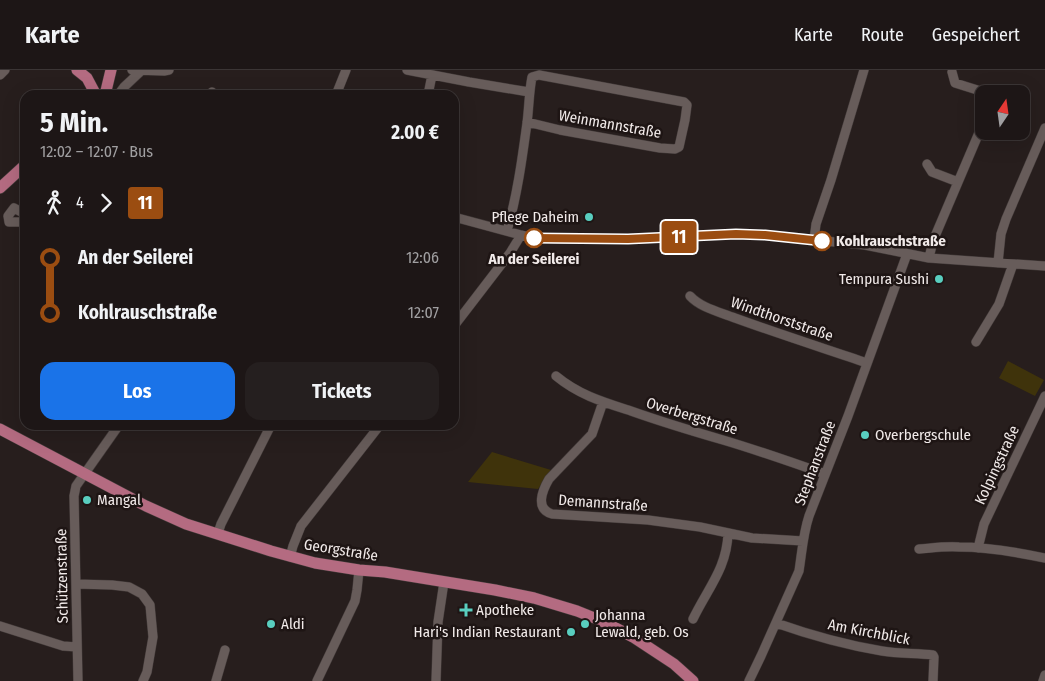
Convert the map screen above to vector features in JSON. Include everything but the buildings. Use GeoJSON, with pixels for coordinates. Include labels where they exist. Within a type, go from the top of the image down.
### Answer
{"type":"FeatureCollection","features":[{"type":"Feature","properties":{"kind":"main road"},"geometry":{"type":"LineString","coordinates":[[77,70],[87,78],[93,90]]}},
{"type":"Feature","properties":{"kind":"main road"},"geometry":{"type":"LineString","coordinates":[[106,90],[111,70]]}},
{"type":"Feature","properties":{"kind":"main road"},"geometry":{"type":"LineString","coordinates":[[0,188],[20,170]]}},
{"type":"Feature","properties":{"kind":"main road","name":"Georgstraße"},"geometry":{"type":"LineString","coordinates":[[0,429],[146,506],[186,524],[290,557],[315,563],[495,590],[534,598],[577,611],[633,637],[684,672],[693,681]]}},
{"type":"Feature","properties":{"kind":"street"},"geometry":{"type":"LineString","coordinates":[[0,75],[5,70]]}},
{"type":"Feature","properties":{"kind":"street"},"geometry":{"type":"LineString","coordinates":[[122,90],[137,70],[169,70]]}},
{"type":"Feature","properties":{"kind":"street"},"geometry":{"type":"LineString","coordinates":[[338,90],[346,70]]}},
{"type":"Feature","properties":{"kind":"street"},"geometry":{"type":"LineString","coordinates":[[407,70],[529,92],[527,122],[515,198],[507,231]]}},
{"type":"Feature","properties":{"kind":"street"},"geometry":{"type":"LineString","coordinates":[[814,240],[816,224],[829,188],[864,70]]}},
{"type":"Feature","properties":{"kind":"street"},"geometry":{"type":"LineString","coordinates":[[952,72],[955,83],[975,89]]}},
{"type":"Feature","properties":{"kind":"street"},"geometry":{"type":"LineString","coordinates":[[429,90],[432,75]]}},
{"type":"Feature","properties":{"kind":"street","name":"Weinmannstraße"},"geometry":{"type":"LineString","coordinates":[[527,122],[560,130],[675,149],[679,147],[687,108],[684,102],[539,75],[532,77],[529,92]]}},
{"type":"Feature","properties":{"kind":"street"},"geometry":{"type":"LineString","coordinates":[[998,263],[1001,234],[1006,219],[1045,128]]}},
{"type":"Feature","properties":{"kind":"street"},"geometry":{"type":"LineString","coordinates":[[929,258],[933,242],[976,140]]}},
{"type":"Feature","properties":{"kind":"street"},"geometry":{"type":"LineString","coordinates":[[927,164],[932,172],[958,182]]}},
{"type":"Feature","properties":{"kind":"street"},"geometry":{"type":"LineString","coordinates":[[20,211],[14,208],[8,216],[9,222],[20,222]]}},
{"type":"Feature","properties":{"kind":"street"},"geometry":{"type":"LineString","coordinates":[[459,218],[534,238],[628,239],[736,234],[765,235],[865,245],[929,258],[1045,266]]}},
{"type":"Feature","properties":{"kind":"street"},"geometry":{"type":"LineString","coordinates":[[459,319],[510,253],[521,235]]}},
{"type":"Feature","properties":{"kind":"street","name":"Stephanstraße"},"geometry":{"type":"LineString","coordinates":[[749,681],[798,571],[802,556],[804,531],[809,516],[868,363],[907,254]]}},
{"type":"Feature","properties":{"kind":"street"},"geometry":{"type":"LineString","coordinates":[[976,342],[999,304],[1013,264]]}},
{"type":"Feature","properties":{"kind":"street","name":"Windthorststraße"},"geometry":{"type":"LineString","coordinates":[[690,296],[696,302],[708,308],[868,363]]}},
{"type":"Feature","properties":{"kind":"street","name":"Overbergstraße"},"geometry":{"type":"LineString","coordinates":[[556,376],[567,385],[603,402],[738,444],[825,474]]}},
{"type":"Feature","properties":{"kind":"street","name":"Kolpingstraße"},"geometry":{"type":"LineString","coordinates":[[978,548],[984,524],[1045,396]]}},
{"type":"Feature","properties":{"kind":"street","name":"Demannstraße"},"geometry":{"type":"LineString","coordinates":[[603,402],[592,434],[549,479],[543,490],[542,507],[545,510],[552,514],[648,520],[700,527],[752,538],[803,540]]}},
{"type":"Feature","properties":{"kind":"street","name":"Schützenstraße"},"geometry":{"type":"LineString","coordinates":[[78,681],[74,496],[76,486],[115,430]]}},
{"type":"Feature","properties":{"kind":"street"},"geometry":{"type":"LineString","coordinates":[[218,533],[268,430]]}},
{"type":"Feature","properties":{"kind":"street"},"geometry":{"type":"LineString","coordinates":[[290,557],[301,526],[375,430]]}},
{"type":"Feature","properties":{"kind":"street"},"geometry":{"type":"LineString","coordinates":[[693,619],[720,569],[728,543],[728,532]]}},
{"type":"Feature","properties":{"kind":"street"},"geometry":{"type":"LineString","coordinates":[[919,549],[960,546],[1008,550],[1045,558]]}},
{"type":"Feature","properties":{"kind":"street"},"geometry":{"type":"LineString","coordinates":[[317,681],[355,600],[360,570]]}},
{"type":"Feature","properties":{"kind":"street"},"geometry":{"type":"LineString","coordinates":[[436,681],[438,622],[444,582]]}},
{"type":"Feature","properties":{"kind":"street"},"geometry":{"type":"LineString","coordinates":[[76,584],[129,587],[142,594],[150,605],[153,637],[147,672],[143,681]]}},
{"type":"Feature","properties":{"kind":"street","name":"Am Kirchblick"},"geometry":{"type":"LineString","coordinates":[[776,624],[809,634],[882,651],[933,655],[935,660],[932,681]]}},
{"type":"Feature","properties":{"kind":"street"},"geometry":{"type":"LineString","coordinates":[[0,626],[63,646],[77,647]]}},
{"type":"Feature","properties":{"kind":"street"},"geometry":{"type":"LineString","coordinates":[[216,681],[225,650]]}},
{"type":"Feature","properties":{"kind":"street"},"geometry":{"type":"LineString","coordinates":[[1043,681],[1045,675]]}},
{"type":"Feature","properties":{"kind":"shaded area"},"geometry":{"type":"Polygon","coordinates":[[[1008,361],[1044,380],[1035,396],[999,378],[1008,361]]]}},
{"type":"Feature","properties":{"kind":"shaded area"},"geometry":{"type":"Polygon","coordinates":[[[492,452],[551,470],[538,489],[468,482],[492,452]]]}},
{"type":"Feature","properties":{"kind":"bus line","name":"11"},"geometry":{"type":"LineString","coordinates":[[534,238],[628,239],[736,234],[822,241]]}},
{"type":"Feature","properties":{"kind":"place","name":"Pflege Daheim"},"geometry":{"type":"Point","coordinates":[589,217]}},
{"type":"Feature","properties":{"kind":"place","name":"An der Seilerei"},"geometry":{"type":"Point","coordinates":[534,238]}},
{"type":"Feature","properties":{"kind":"place","name":"Kohlrauschstraße"},"geometry":{"type":"Point","coordinates":[822,241]}},
{"type":"Feature","properties":{"kind":"place","name":"Tempura Sushi"},"geometry":{"type":"Point","coordinates":[939,279]}},
{"type":"Feature","properties":{"kind":"place","name":"Overbergschule"},"geometry":{"type":"Point","coordinates":[865,435]}},
{"type":"Feature","properties":{"kind":"place","name":"Mangal"},"geometry":{"type":"Point","coordinates":[87,500]}},
{"type":"Feature","properties":{"kind":"place","name":"Apotheke"},"geometry":{"type":"Point","coordinates":[466,610]}},
{"type":"Feature","properties":{"kind":"place","name":"Aldi"},"geometry":{"type":"Point","coordinates":[271,624]}},
{"type":"Feature","properties":{"kind":"place","name":"Johanna Lewald, geb. Os"},"geometry":{"type":"Point","coordinates":[585,624]}},
{"type":"Feature","properties":{"kind":"place","name":"Hari's Indian Restaurant"},"geometry":{"type":"Point","coordinates":[571,632]}}]}
